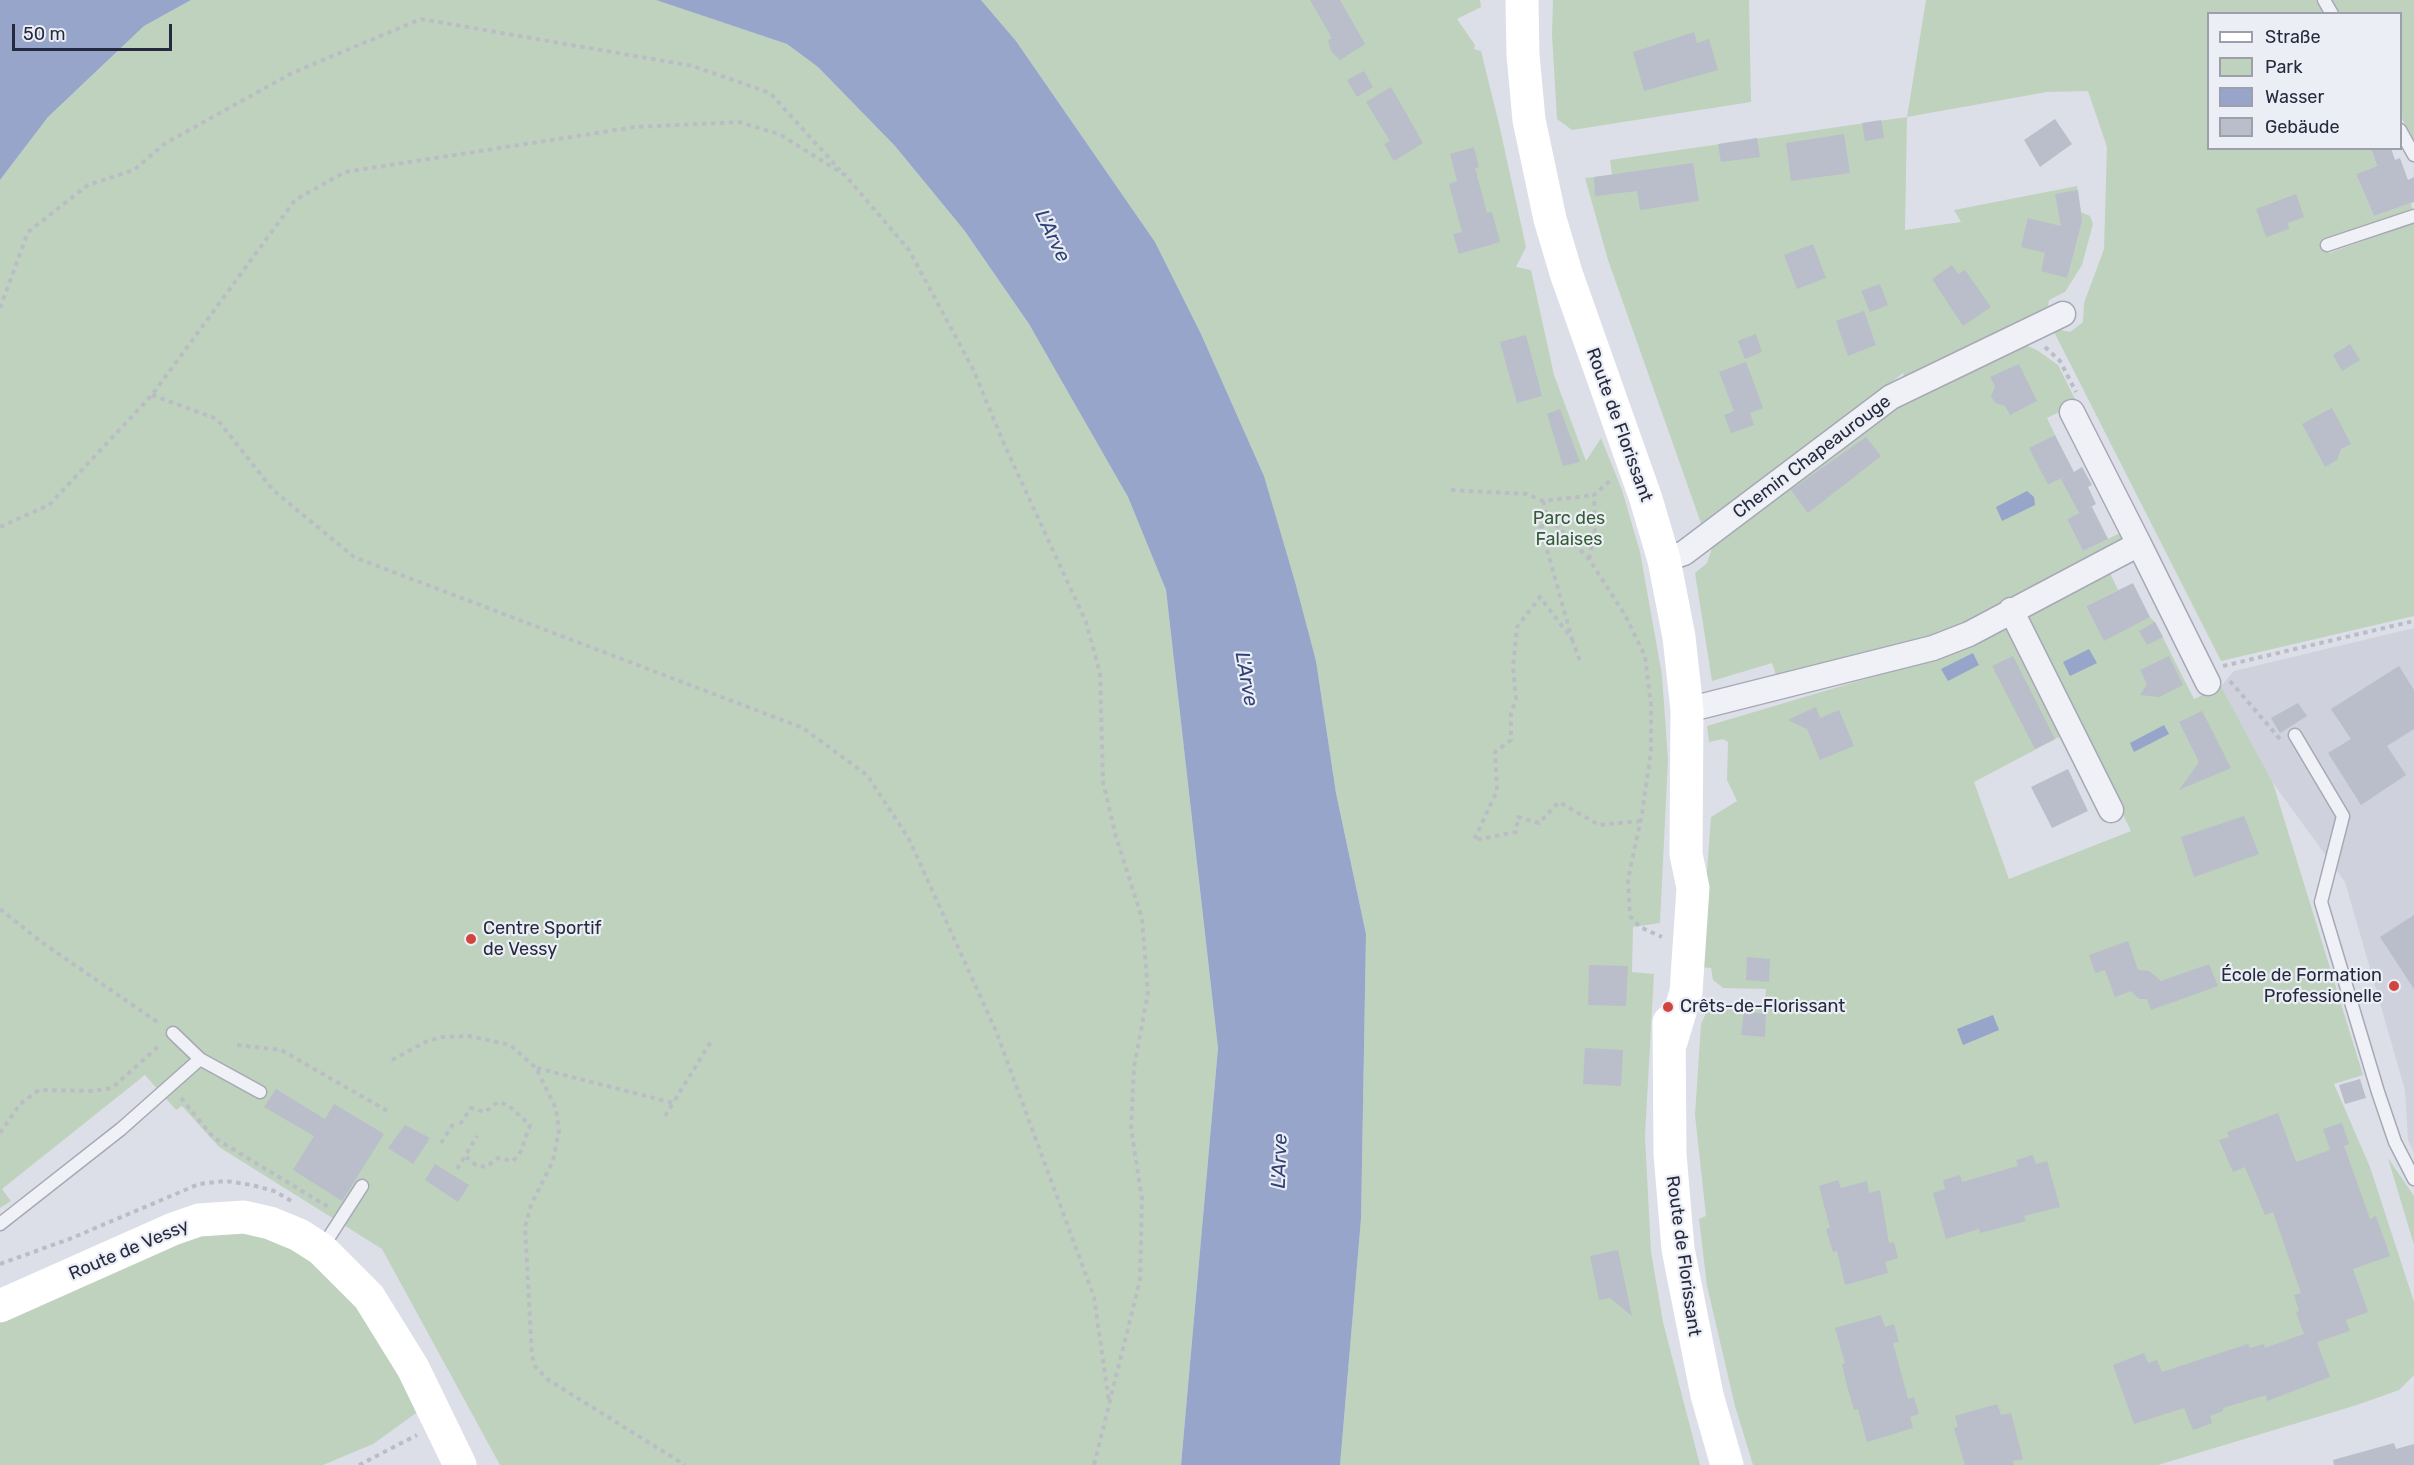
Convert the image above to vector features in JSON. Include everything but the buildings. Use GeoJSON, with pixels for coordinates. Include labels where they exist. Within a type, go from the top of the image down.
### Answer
{"type":"FeatureCollection","features":[{"type":"Feature","properties":{"kind":"main road","name":"Route de Florissant"},"geometry":{"type":"LineString","coordinates":[[1522,0],[1526,83],[1538,169],[1566,273],[1636,467],[1664,560],[1679,636],[1687,710],[1686,854],[1693,888],[1686,992],[1671,1042],[1670,1154],[1678,1249],[1707,1395],[1727,1465]]}},
{"type":"Feature","properties":{"kind":"main road","name":"Route de Vessy"},"geometry":{"type":"LineString","coordinates":[[0,1306],[199,1220],[244,1217],[270,1223],[299,1235],[321,1249],[369,1297],[388,1325],[440,1421],[460,1465]]}},
{"type":"Feature","properties":{"kind":"street","name":"Chemin Chapeaurouge"},"geometry":{"type":"LineString","coordinates":[[1664,560],[1684,553],[1891,397],[2063,314]]}},
{"type":"Feature","properties":{"kind":"street"},"geometry":{"type":"LineString","coordinates":[[2072,412],[2208,683]]}},
{"type":"Feature","properties":{"kind":"street"},"geometry":{"type":"LineString","coordinates":[[1687,710],[1933,648],[1969,634],[2139,544]]}},
{"type":"Feature","properties":{"kind":"street"},"geometry":{"type":"LineString","coordinates":[[2012,610],[2111,810]]}},
{"type":"Feature","properties":{"kind":"lane"},"geometry":{"type":"LineString","coordinates":[[2402,134],[2414,155]]}},
{"type":"Feature","properties":{"kind":"lane"},"geometry":{"type":"LineString","coordinates":[[2327,245],[2414,216]]}},
{"type":"Feature","properties":{"kind":"lane"},"geometry":{"type":"LineString","coordinates":[[2295,735],[2343,816],[2321,902],[2378,1092],[2396,1142],[2414,1179]]}},
{"type":"Feature","properties":{"kind":"lane"},"geometry":{"type":"LineString","coordinates":[[173,1032],[200,1059],[260,1092]]}},
{"type":"Feature","properties":{"kind":"lane"},"geometry":{"type":"LineString","coordinates":[[0,1224],[171,1087],[200,1059]]}},
{"type":"Feature","properties":{"kind":"lane"},"geometry":{"type":"LineString","coordinates":[[321,1249],[362,1186]]}},
{"type":"Feature","properties":{"kind":"path"},"geometry":{"type":"LineString","coordinates":[[0,308],[28,232],[88,185],[134,170],[164,144],[292,73],[422,19],[693,66],[770,93],[909,250],[973,369],[1004,444],[1086,622],[1100,673],[1103,782],[1116,837],[1142,918],[1148,993],[1134,1066],[1131,1128],[1142,1199],[1140,1280],[1094,1465]]}},
{"type":"Feature","properties":{"kind":"path"},"geometry":{"type":"LineString","coordinates":[[0,527],[49,505],[152,395],[260,244],[295,200],[345,172],[635,127],[739,122],[779,134],[844,175]]}},
{"type":"Feature","properties":{"kind":"path"},"geometry":{"type":"LineString","coordinates":[[152,395],[217,419],[273,490],[354,557],[803,728],[867,775],[909,838],[996,1031],[1094,1297],[1110,1405]]}},
{"type":"Feature","properties":{"kind":"path"},"geometry":{"type":"LineString","coordinates":[[1450,490],[1527,494],[1543,501],[1594,495],[1618,473],[1636,467]]}},
{"type":"Feature","properties":{"kind":"path"},"geometry":{"type":"LineString","coordinates":[[1589,559],[1595,529],[1594,495]]}},
{"type":"Feature","properties":{"kind":"path"},"geometry":{"type":"LineString","coordinates":[[1543,501],[1547,516],[1589,559],[1625,615],[1645,656],[1651,705],[1651,751],[1641,821],[1628,879],[1630,916],[1640,927],[1662,937]]}},
{"type":"Feature","properties":{"kind":"path"},"geometry":{"type":"LineString","coordinates":[[1547,516],[1541,528],[1581,664]]}},
{"type":"Feature","properties":{"kind":"path"},"geometry":{"type":"LineString","coordinates":[[1572,639],[1540,597],[1517,627],[1513,668],[1516,699],[1511,713],[1511,740],[1495,752],[1497,791],[1474,840],[1516,832],[1518,817],[1539,823],[1559,802],[1599,825],[1641,821]]}},
{"type":"Feature","properties":{"kind":"path"},"geometry":{"type":"LineString","coordinates":[[2295,735],[2282,742],[2257,709],[2230,682],[2222,667],[2414,621]]}},
{"type":"Feature","properties":{"kind":"path"},"geometry":{"type":"LineString","coordinates":[[0,909],[40,941],[173,1032],[112,1088],[93,1091],[39,1090],[20,1104],[0,1133]]}},
{"type":"Feature","properties":{"kind":"path"},"geometry":{"type":"LineString","coordinates":[[392,1060],[425,1042],[442,1037],[469,1036],[510,1045],[536,1068],[556,1109],[558,1130],[553,1161],[531,1205],[525,1227],[532,1356],[535,1366],[548,1379],[685,1465]]}},
{"type":"Feature","properties":{"kind":"path"},"geometry":{"type":"LineString","coordinates":[[665,1116],[712,1040]]}},
{"type":"Feature","properties":{"kind":"path"},"geometry":{"type":"LineString","coordinates":[[237,1045],[281,1050],[391,1113]]}},
{"type":"Feature","properties":{"kind":"path"},"geometry":{"type":"LineString","coordinates":[[536,1068],[674,1103]]}},
{"type":"Feature","properties":{"kind":"path"},"geometry":{"type":"LineString","coordinates":[[171,1087],[213,1137],[344,1216]]}},
{"type":"Feature","properties":{"kind":"path"},"geometry":{"type":"LineString","coordinates":[[460,1124],[471,1108],[485,1112],[498,1102],[508,1105],[530,1125],[521,1151],[513,1161],[498,1158],[486,1167],[477,1165],[465,1156]]}},
{"type":"Feature","properties":{"kind":"path"},"geometry":{"type":"LineString","coordinates":[[441,1143],[454,1121]]}},
{"type":"Feature","properties":{"kind":"path"},"geometry":{"type":"LineString","coordinates":[[457,1169],[477,1136]]}},
{"type":"Feature","properties":{"kind":"path"},"geometry":{"type":"LineString","coordinates":[[0,1264],[72,1238],[200,1184],[226,1181],[252,1185],[274,1191],[298,1204]]}},
{"type":"Feature","properties":{"kind":"path"},"geometry":{"type":"LineString","coordinates":[[359,1465],[440,1421]]}},
{"type":"Feature","properties":{"kind":"shaded area","name":"École de Formation Professionelle"},"geometry":{"type":"Polygon","coordinates":[[[2414,628],[2414,1153],[2408,1140],[2405,1090],[2345,882],[2273,783],[2221,686],[2234,671],[2414,628]]]}},
{"type":"Feature","properties":{"kind":"green space"},"geometry":{"type":"Polygon","coordinates":[[[191,0],[656,0],[787,44],[818,67],[895,146],[964,230],[1029,324],[1128,497],[1166,590],[1218,1048],[1181,1465],[500,1465],[382,1249],[219,1147],[182,1106],[176,1110],[145,1075],[2,1189],[11,1201],[0,1208],[0,180],[48,117],[144,26],[191,0]]]}},
{"type":"Feature","properties":{"kind":"green space","name":"Parc des Falaises"},"geometry":{"type":"Polygon","coordinates":[[[981,0],[1480,0],[1481,7],[1457,19],[1475,45],[1474,49],[1481,51],[1499,124],[1526,247],[1516,267],[1531,270],[1554,375],[1586,461],[1601,438],[1622,490],[1640,552],[1662,675],[1668,760],[1660,923],[1633,927],[1632,972],[1654,974],[1645,1136],[1651,1252],[1663,1322],[1700,1465],[1340,1465],[1361,1219],[1366,934],[1336,793],[1316,661],[1264,476],[1201,334],[1155,242],[1016,41],[981,0]]]}},
{"type":"Feature","properties":{"kind":"green space"},"geometry":{"type":"Polygon","coordinates":[[[1553,0],[1749,0],[1751,102],[1572,130],[1557,119],[1552,35],[1553,0]]]}},
{"type":"Feature","properties":{"kind":"green space"},"geometry":{"type":"Polygon","coordinates":[[[1926,0],[2316,0],[2324,12],[2207,12],[2207,150],[2374,150],[2372,151],[2377,166],[2356,174],[2374,216],[2411,203],[2413,211],[2322,239],[2329,253],[2414,223],[2414,616],[2221,661],[2052,328],[2070,332],[2083,322],[2084,303],[2104,249],[2107,147],[2088,91],[2047,92],[1907,117],[1926,0]]]}},
{"type":"Feature","properties":{"kind":"green space"},"geometry":{"type":"Polygon","coordinates":[[[2332,0],[2414,0],[2414,140],[2402,119],[2402,12],[2339,12],[2332,0]]]}},
{"type":"Feature","properties":{"kind":"green space"},"geometry":{"type":"Polygon","coordinates":[[[1907,117],[1905,230],[1961,222],[1954,210],[2077,186],[2081,212],[2090,216],[2093,224],[2082,265],[2065,292],[2049,300],[2046,316],[1906,384],[1903,373],[1703,529],[1608,260],[1585,178],[1612,175],[1610,160],[1907,117]]]}},
{"type":"Feature","properties":{"kind":"green space"},"geometry":{"type":"Polygon","coordinates":[[[2018,342],[2037,350],[2058,365],[2077,403],[2047,418],[2055,435],[2030,448],[2048,485],[2066,476],[2079,513],[2067,519],[2083,551],[2122,532],[2124,538],[2119,546],[1948,632],[1778,681],[1772,663],[1712,681],[1695,573],[1707,563],[1713,545],[1896,404],[2018,342]]]}},
{"type":"Feature","properties":{"kind":"green space"},"geometry":{"type":"Polygon","coordinates":[[[2108,569],[2118,590],[2086,606],[2104,640],[2150,617],[2155,622],[2194,699],[2221,686],[2273,783],[2363,1075],[2334,1084],[2370,1167],[2414,1302],[2414,1375],[2399,1390],[2357,1405],[2158,1465],[1753,1465],[1735,1406],[1707,1286],[1699,1219],[1706,1216],[1695,1115],[1701,1024],[1708,1009],[1723,1003],[1764,1006],[1766,989],[1723,988],[1713,980],[1711,968],[1700,967],[1711,817],[1737,801],[1727,780],[1728,742],[1723,739],[1709,742],[1707,726],[1929,660],[2006,626],[2063,735],[1974,782],[2009,879],[2131,831],[2025,615],[2108,569]]]}},
{"type":"Feature","properties":{"kind":"green space"},"geometry":{"type":"Polygon","coordinates":[[[2388,1158],[2414,1196],[2414,1245],[2388,1158]]]}},
{"type":"Feature","properties":{"kind":"green space"},"geometry":{"type":"Polygon","coordinates":[[[231,1229],[276,1238],[317,1263],[367,1316],[419,1411],[373,1444],[323,1465],[0,1465],[0,1317],[196,1232],[231,1229]]]}},
{"type":"Feature","properties":{"kind":"water"},"geometry":{"type":"Polygon","coordinates":[[[0,0],[191,0],[144,26],[48,117],[0,180],[0,0]]]}},
{"type":"Feature","properties":{"kind":"water","name":"L'Arve"},"geometry":{"type":"Polygon","coordinates":[[[656,0],[981,0],[1016,41],[1155,242],[1201,334],[1264,476],[1295,582],[1316,661],[1336,793],[1366,934],[1361,1219],[1340,1465],[1181,1465],[1218,1048],[1166,590],[1128,497],[1029,324],[964,230],[895,146],[818,67],[787,44],[656,0]]]}},
{"type":"Feature","properties":{"kind":"water"},"geometry":{"type":"Polygon","coordinates":[[[2027,491],[2034,497],[2035,505],[2002,521],[1996,507],[2027,491]]]}},
{"type":"Feature","properties":{"kind":"water"},"geometry":{"type":"Polygon","coordinates":[[[2089,649],[2097,663],[2070,676],[2063,662],[2089,649]]]}},
{"type":"Feature","properties":{"kind":"water"},"geometry":{"type":"Polygon","coordinates":[[[1973,653],[1979,665],[1948,681],[1941,669],[1973,653]]]}},
{"type":"Feature","properties":{"kind":"water"},"geometry":{"type":"Polygon","coordinates":[[[2164,725],[2169,734],[2134,752],[2130,743],[2164,725]]]}},
{"type":"Feature","properties":{"kind":"water"},"geometry":{"type":"Polygon","coordinates":[[[1993,1015],[1999,1030],[1963,1045],[1957,1029],[1993,1015]]]}},
{"type":"Feature","properties":{"kind":"place","name":"Centre Sportif de Vessy"},"geometry":{"type":"Point","coordinates":[471,939]}},
{"type":"Feature","properties":{"kind":"place","name":"École de Formation Professionelle"},"geometry":{"type":"Point","coordinates":[2394,986]}},
{"type":"Feature","properties":{"kind":"place","name":"Crêts-de-Florissant"},"geometry":{"type":"Point","coordinates":[1668,1007]}}]}
